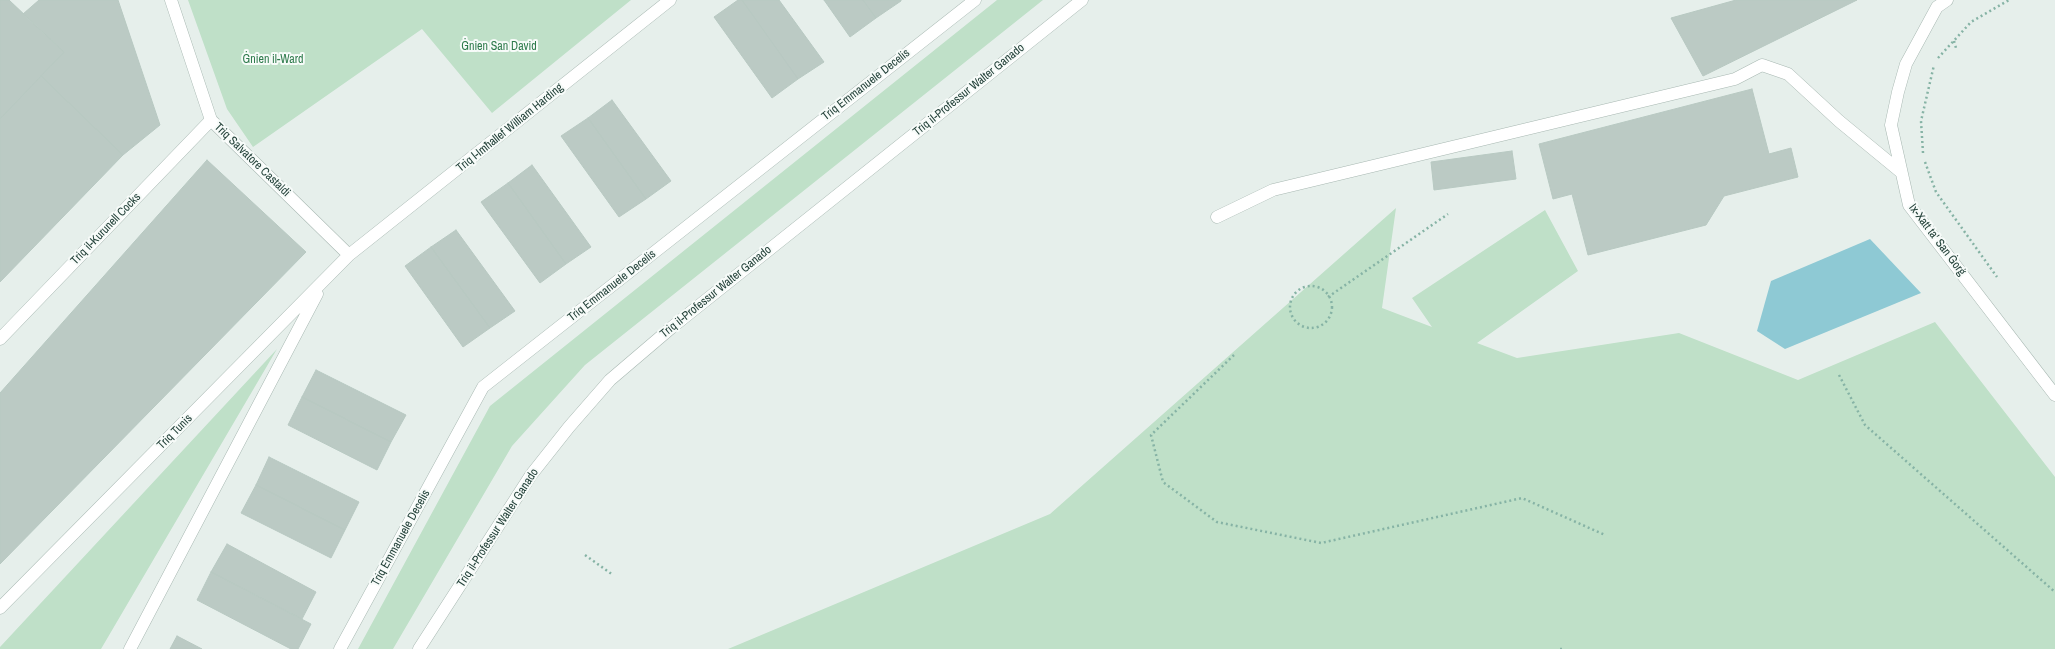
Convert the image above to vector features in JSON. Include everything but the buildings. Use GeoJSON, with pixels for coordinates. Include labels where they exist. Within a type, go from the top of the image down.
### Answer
{"type":"FeatureCollection","features":[{"type":"Feature","properties":{"kind":"street","name":"Triq Salvatore Castaldi"},"geometry":{"type":"LineString","coordinates":[[171,0],[211,120],[349,255]]}},
{"type":"Feature","properties":{"kind":"street","name":"Triq l-Imħallef William Harding"},"geometry":{"type":"LineString","coordinates":[[349,255],[670,0]]}},
{"type":"Feature","properties":{"kind":"street","name":"Triq Emmanuele Decelis"},"geometry":{"type":"LineString","coordinates":[[340,649],[483,387],[975,0]]}},
{"type":"Feature","properties":{"kind":"street","name":"Triq il-Professur Walter Ganado"},"geometry":{"type":"LineString","coordinates":[[419,649],[532,475],[569,427],[610,380],[677,323],[1082,0]]}},
{"type":"Feature","properties":{"kind":"street","name":"Ix-Xatt ta' San Ġorġ"},"geometry":{"type":"LineString","coordinates":[[1948,0],[1937,7],[1906,64],[1891,125],[1909,205],[2055,395]]}},
{"type":"Feature","properties":{"kind":"street"},"geometry":{"type":"LineString","coordinates":[[1217,218],[1273,190],[1735,79],[1762,66],[1788,74],[1839,122],[1901,172]]}},
{"type":"Feature","properties":{"kind":"street","name":"Triq il-Kurunell Cocks"},"geometry":{"type":"LineString","coordinates":[[0,339],[211,120]]}},
{"type":"Feature","properties":{"kind":"street","name":"Triq Tunis"},"geometry":{"type":"LineString","coordinates":[[0,608],[349,255]]}},
{"type":"Feature","properties":{"kind":"street"},"geometry":{"type":"LineString","coordinates":[[130,649],[323,283]]}},
{"type":"Feature","properties":{"kind":"path"},"geometry":{"type":"LineString","coordinates":[[2000,282],[1936,192],[1924,157],[1921,121],[1935,61],[1971,22],[2010,0]]}},
{"type":"Feature","properties":{"kind":"path"},"geometry":{"type":"LineString","coordinates":[[1953,41],[1956,48]]}},
{"type":"Feature","properties":{"kind":"path"},"geometry":{"type":"LineString","coordinates":[[1328,297],[1448,214]]}},
{"type":"Feature","properties":{"kind":"path"},"geometry":{"type":"LineString","coordinates":[[1312,286],[1325,291],[1328,297],[1332,302],[1332,310],[1326,322],[1320,326],[1306,328],[1295,320],[1290,308],[1291,301],[1299,290],[1312,286]]}},
{"type":"Feature","properties":{"kind":"path"},"geometry":{"type":"LineString","coordinates":[[1234,355],[1150,435],[1163,482],[1218,522],[1321,543],[1522,498],[1605,535]]}},
{"type":"Feature","properties":{"kind":"path"},"geometry":{"type":"LineString","coordinates":[[1839,375],[1865,425],[2055,592]]}},
{"type":"Feature","properties":{"kind":"path"},"geometry":{"type":"LineString","coordinates":[[586,555],[613,575]]}},
{"type":"Feature","properties":{"kind":"green space","name":"Ġnien il-Ward"},"geometry":{"type":"Polygon","coordinates":[[[188,0],[631,0],[492,113],[422,29],[253,147],[227,109],[188,0]]]}},
{"type":"Feature","properties":{"kind":"green space"},"geometry":{"type":"Polygon","coordinates":[[[997,0],[1043,0],[585,365],[512,446],[393,649],[358,649],[490,406],[997,0]]]}},
{"type":"Feature","properties":{"kind":"green space"},"geometry":{"type":"Polygon","coordinates":[[[1396,208],[1382,308],[1432,327],[1412,298],[1545,210],[1578,271],[1477,343],[1517,358],[1679,333],[1798,380],[1935,322],[2055,477],[2055,649],[728,649],[1050,514],[1396,208]]]}},
{"type":"Feature","properties":{"kind":"green space"},"geometry":{"type":"Polygon","coordinates":[[[277,349],[101,649],[0,649],[0,647],[277,349]]]}},
{"type":"Feature","properties":{"kind":"water"},"geometry":{"type":"Polygon","coordinates":[[[1870,239],[1921,293],[1785,349],[1757,331],[1771,281],[1870,239]]]}},
{"type":"Feature","properties":{"kind":"park label","name":"Ġnien San David"},"geometry":{"type":"Point","coordinates":[499,47]}}]}
